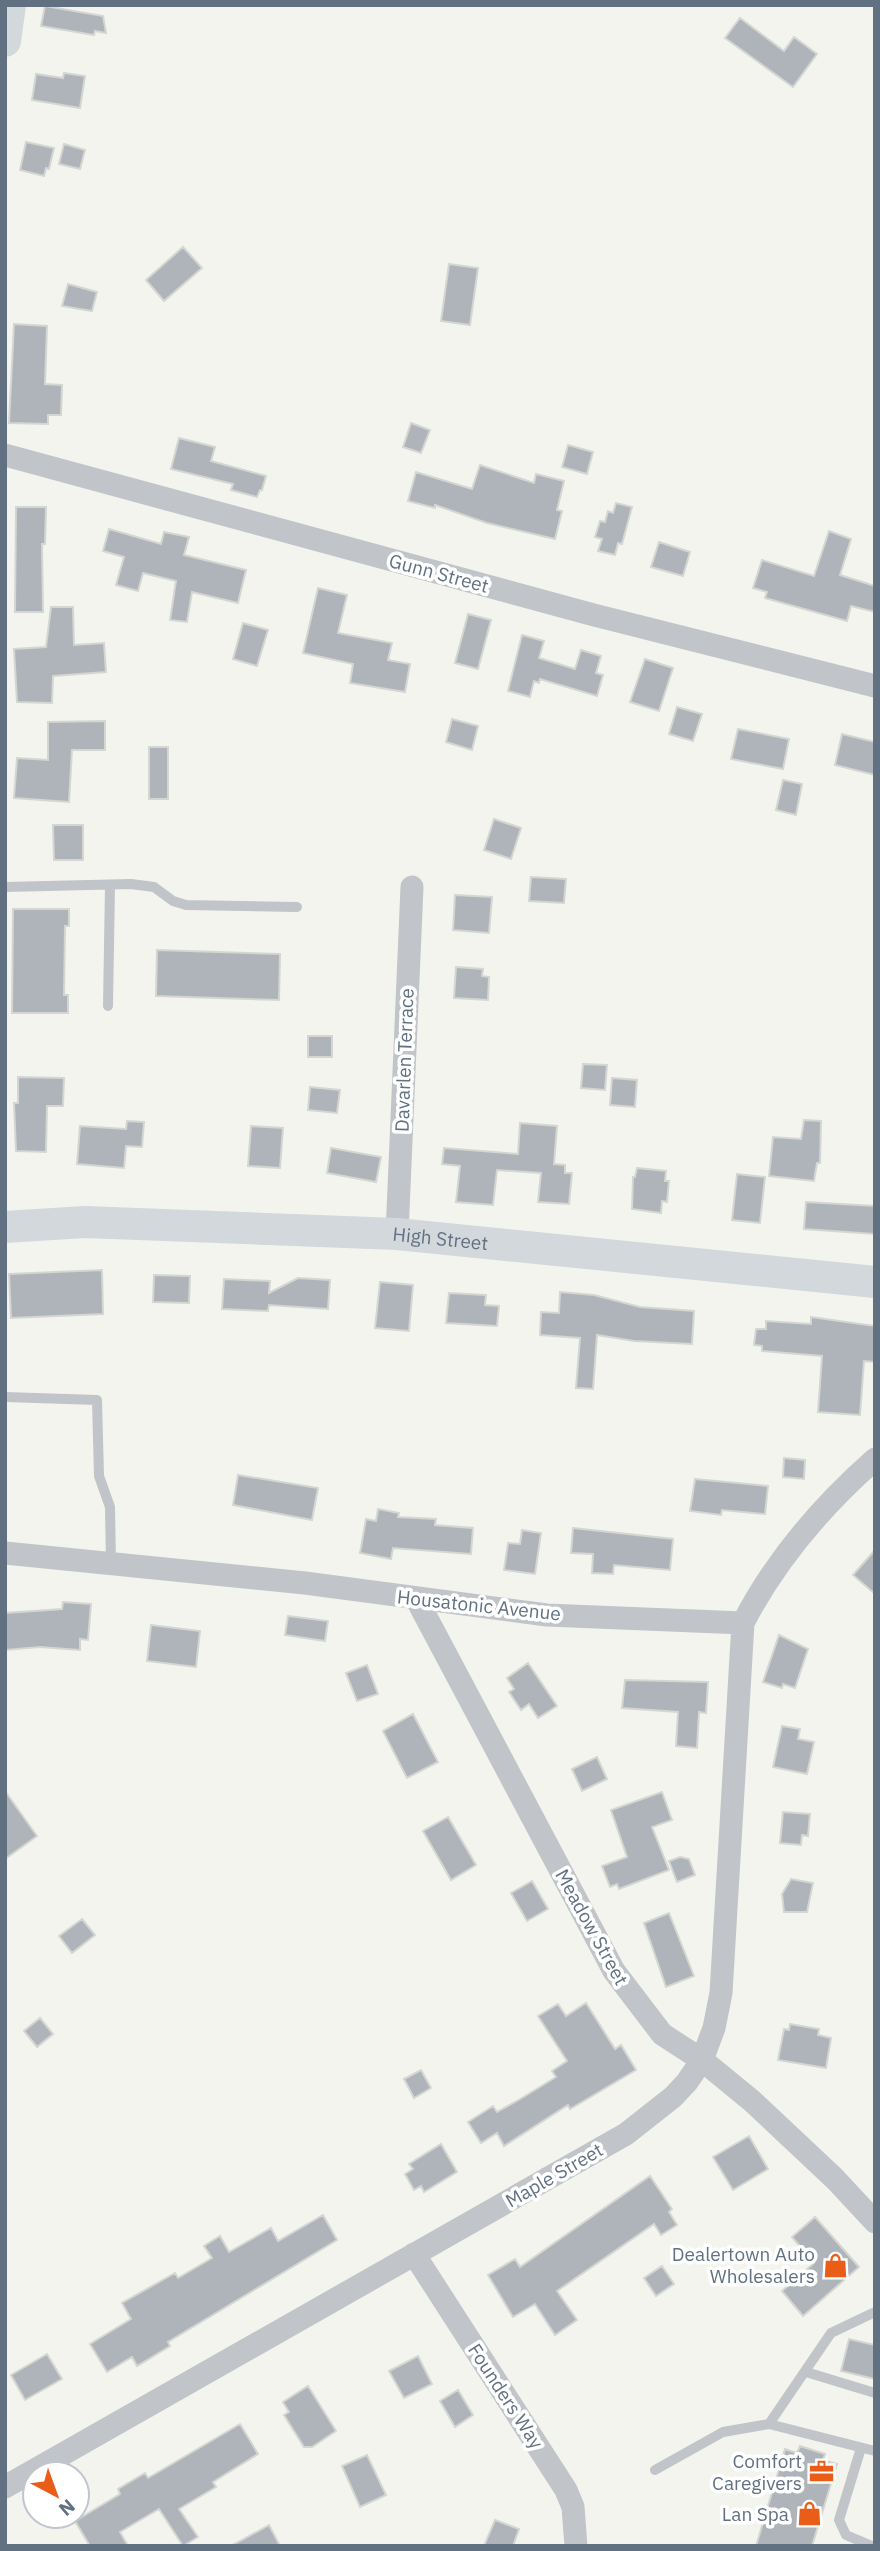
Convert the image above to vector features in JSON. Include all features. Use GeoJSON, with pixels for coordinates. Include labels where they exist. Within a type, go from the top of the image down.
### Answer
{"type":"FeatureCollection","features":[{"type":"Feature","properties":{"kind":"main road"},"geometry":{"type":"LineString","coordinates":[[5,41],[10,5]]}},
{"type":"Feature","properties":{"kind":"main road","name":"High Street"},"geometry":{"type":"LineString","coordinates":[[5,1227],[85,1222],[397,1234],[875,1282]]}},
{"type":"Feature","properties":{"kind":"street","name":"Gunn Street"},"geometry":{"type":"LineString","coordinates":[[5,455],[594,615],[875,686]]}},
{"type":"Feature","properties":{"kind":"street","name":"Davarlen Terrace"},"geometry":{"type":"LineString","coordinates":[[397,1234],[412,887]]}},
{"type":"Feature","properties":{"kind":"street"},"geometry":{"type":"LineString","coordinates":[[743,1623],[772,1573],[849,1482],[875,1459]]}},
{"type":"Feature","properties":{"kind":"street","name":"Housatonic Avenue"},"geometry":{"type":"LineString","coordinates":[[5,1553],[305,1583],[417,1600],[547,1615],[743,1623]]}},
{"type":"Feature","properties":{"kind":"street","name":"Meadow Street"},"geometry":{"type":"LineString","coordinates":[[417,1600],[614,1972],[662,2034],[702,2060],[752,2101],[875,2222]]}},
{"type":"Feature","properties":{"kind":"street","name":"Maple Street"},"geometry":{"type":"LineString","coordinates":[[5,2487],[626,2134],[673,2097],[702,2060],[721,1993],[743,1623]]}},
{"type":"Feature","properties":{"kind":"street","name":"Founders Way"},"geometry":{"type":"LineString","coordinates":[[414,2254],[566,2490],[573,2507],[576,2546]]}},
{"type":"Feature","properties":{"kind":"lane"},"geometry":{"type":"LineString","coordinates":[[108,1006],[110,886]]}},
{"type":"Feature","properties":{"kind":"lane"},"geometry":{"type":"LineString","coordinates":[[5,887],[154,887],[173,901],[186,905],[297,907]]}},
{"type":"Feature","properties":{"kind":"lane"},"geometry":{"type":"LineString","coordinates":[[5,1397],[97,1400],[99,1476],[111,1514],[111,1564]]}},
{"type":"Feature","properties":{"kind":"lane"},"geometry":{"type":"LineString","coordinates":[[769,2424],[831,2333],[875,2312]]}},
{"type":"Feature","properties":{"kind":"lane"},"geometry":{"type":"LineString","coordinates":[[806,2372],[875,2393]]}},
{"type":"Feature","properties":{"kind":"lane"},"geometry":{"type":"LineString","coordinates":[[654,2470],[723,2432],[769,2424],[875,2451]]}},
{"type":"Feature","properties":{"kind":"lane"},"geometry":{"type":"LineString","coordinates":[[862,2448],[839,2520],[846,2535],[872,2546]]}},
{"type":"Feature","properties":{"kind":"building"},"geometry":{"type":"Polygon","coordinates":[[[45,6],[103,16],[106,33],[95,31],[94,35],[41,26],[45,6]]]}},
{"type":"Feature","properties":{"kind":"building"},"geometry":{"type":"Polygon","coordinates":[[[740,18],[784,51],[794,37],[817,54],[793,87],[725,38],[740,18]]]}},
{"type":"Feature","properties":{"kind":"building"},"geometry":{"type":"Polygon","coordinates":[[[64,73],[85,76],[80,108],[32,100],[36,74],[63,78],[64,73]]]}},
{"type":"Feature","properties":{"kind":"building"},"geometry":{"type":"Polygon","coordinates":[[[26,142],[54,148],[49,169],[46,168],[44,176],[20,170],[26,142]]]}},
{"type":"Feature","properties":{"kind":"building"},"geometry":{"type":"Polygon","coordinates":[[[64,144],[85,150],[80,169],[59,164],[64,144]]]}},
{"type":"Feature","properties":{"kind":"building"},"geometry":{"type":"Polygon","coordinates":[[[183,247],[202,268],[164,301],[146,280],[183,247]]]}},
{"type":"Feature","properties":{"kind":"building"},"geometry":{"type":"Polygon","coordinates":[[[449,264],[478,268],[470,325],[441,321],[449,264]]]}},
{"type":"Feature","properties":{"kind":"building"},"geometry":{"type":"Polygon","coordinates":[[[68,284],[97,292],[92,311],[62,306],[68,284]]]}},
{"type":"Feature","properties":{"kind":"building"},"geometry":{"type":"Polygon","coordinates":[[[14,324],[47,326],[45,384],[62,385],[61,415],[48,415],[48,424],[9,423],[14,324]]]}},
{"type":"Feature","properties":{"kind":"building"},"geometry":{"type":"Polygon","coordinates":[[[411,423],[430,430],[421,453],[403,447],[411,423]]]}},
{"type":"Feature","properties":{"kind":"building"},"geometry":{"type":"Polygon","coordinates":[[[179,438],[215,447],[211,461],[266,476],[262,490],[257,497],[231,490],[233,484],[171,469],[179,438]]]}},
{"type":"Feature","properties":{"kind":"building"},"geometry":{"type":"Polygon","coordinates":[[[568,445],[593,452],[587,474],[562,467],[568,445]]]}},
{"type":"Feature","properties":{"kind":"building"},"geometry":{"type":"Polygon","coordinates":[[[480,465],[534,483],[536,474],[564,481],[557,510],[562,511],[555,539],[487,523],[435,505],[435,508],[408,501],[416,472],[472,489],[480,465]]]}},
{"type":"Feature","properties":{"kind":"building"},"geometry":{"type":"Polygon","coordinates":[[[616,503],[632,507],[622,544],[618,543],[615,555],[598,551],[602,539],[595,537],[600,521],[605,522],[608,511],[613,513],[616,503]]]}},
{"type":"Feature","properties":{"kind":"building"},"geometry":{"type":"Polygon","coordinates":[[[16,507],[46,507],[45,544],[42,544],[43,612],[15,612],[16,507]]]}},
{"type":"Feature","properties":{"kind":"building"},"geometry":{"type":"Polygon","coordinates":[[[109,529],[161,544],[164,532],[189,537],[184,555],[246,570],[238,603],[192,592],[187,622],[170,620],[176,581],[143,573],[138,591],[116,585],[124,557],[103,551],[109,529]]]}},
{"type":"Feature","properties":{"kind":"building"},"geometry":{"type":"Polygon","coordinates":[[[829,531],[851,539],[840,575],[875,586],[875,612],[851,606],[847,621],[765,598],[767,592],[753,588],[762,560],[814,576],[829,531]]]}},
{"type":"Feature","properties":{"kind":"building"},"geometry":{"type":"Polygon","coordinates":[[[659,542],[690,552],[683,576],[651,567],[659,542]]]}},
{"type":"Feature","properties":{"kind":"building"},"geometry":{"type":"Polygon","coordinates":[[[318,588],[347,595],[338,633],[392,643],[388,660],[410,664],[405,692],[350,683],[353,664],[303,653],[318,588]]]}},
{"type":"Feature","properties":{"kind":"building"},"geometry":{"type":"Polygon","coordinates":[[[51,607],[73,607],[74,645],[104,643],[106,672],[53,676],[52,703],[17,702],[14,649],[46,647],[51,607]]]}},
{"type":"Feature","properties":{"kind":"building"},"geometry":{"type":"Polygon","coordinates":[[[468,614],[491,620],[478,669],[455,663],[468,614]]]}},
{"type":"Feature","properties":{"kind":"building"},"geometry":{"type":"Polygon","coordinates":[[[243,623],[268,630],[257,666],[233,659],[243,623]]]}},
{"type":"Feature","properties":{"kind":"building"},"geometry":{"type":"Polygon","coordinates":[[[522,635],[544,641],[539,658],[575,669],[581,650],[601,656],[596,673],[603,675],[597,696],[540,679],[539,683],[534,681],[530,697],[508,691],[522,635]]]}},
{"type":"Feature","properties":{"kind":"building"},"geometry":{"type":"Polygon","coordinates":[[[645,659],[673,668],[659,711],[630,702],[645,659]]]}},
{"type":"Feature","properties":{"kind":"building"},"geometry":{"type":"Polygon","coordinates":[[[677,707],[702,714],[693,741],[669,734],[677,707]]]}},
{"type":"Feature","properties":{"kind":"building"},"geometry":{"type":"Polygon","coordinates":[[[452,719],[478,726],[472,750],[446,742],[452,719]]]}},
{"type":"Feature","properties":{"kind":"building"},"geometry":{"type":"Polygon","coordinates":[[[105,721],[105,750],[72,750],[69,802],[14,798],[17,758],[48,760],[48,722],[105,721]]]}},
{"type":"Feature","properties":{"kind":"building"},"geometry":{"type":"Polygon","coordinates":[[[738,729],[789,739],[783,769],[731,759],[738,729]]]}},
{"type":"Feature","properties":{"kind":"building"},"geometry":{"type":"Polygon","coordinates":[[[842,734],[875,742],[875,775],[835,765],[842,734]]]}},
{"type":"Feature","properties":{"kind":"building"},"geometry":{"type":"Polygon","coordinates":[[[149,747],[168,747],[168,799],[149,799],[149,747]]]}},
{"type":"Feature","properties":{"kind":"building"},"geometry":{"type":"Polygon","coordinates":[[[783,780],[802,784],[796,815],[776,810],[783,780]]]}},
{"type":"Feature","properties":{"kind":"building"},"geometry":{"type":"Polygon","coordinates":[[[494,819],[521,828],[511,859],[484,850],[494,819]]]}},
{"type":"Feature","properties":{"kind":"building"},"geometry":{"type":"Polygon","coordinates":[[[53,825],[83,825],[83,860],[54,860],[53,825]]]}},
{"type":"Feature","properties":{"kind":"building"},"geometry":{"type":"Polygon","coordinates":[[[531,877],[566,879],[564,903],[529,901],[531,877]]]}},
{"type":"Feature","properties":{"kind":"building"},"geometry":{"type":"Polygon","coordinates":[[[455,895],[492,897],[489,933],[453,930],[455,895]]]}},
{"type":"Feature","properties":{"kind":"building"},"geometry":{"type":"Polygon","coordinates":[[[13,909],[69,909],[69,926],[65,926],[64,995],[68,995],[68,1013],[12,1013],[13,909]]]}},
{"type":"Feature","properties":{"kind":"building"},"geometry":{"type":"Polygon","coordinates":[[[157,950],[280,954],[279,1000],[156,996],[157,950]]]}},
{"type":"Feature","properties":{"kind":"building"},"geometry":{"type":"Polygon","coordinates":[[[456,967],[483,969],[482,976],[489,977],[488,1000],[454,998],[456,967]]]}},
{"type":"Feature","properties":{"kind":"building"},"geometry":{"type":"Polygon","coordinates":[[[308,1036],[332,1036],[332,1057],[308,1057],[308,1036]]]}},
{"type":"Feature","properties":{"kind":"building"},"geometry":{"type":"Polygon","coordinates":[[[583,1064],[607,1065],[605,1090],[581,1088],[583,1064]]]}},
{"type":"Feature","properties":{"kind":"building"},"geometry":{"type":"Polygon","coordinates":[[[18,1077],[64,1078],[63,1106],[47,1106],[46,1152],[16,1151],[14,1103],[18,1103],[18,1077]]]}},
{"type":"Feature","properties":{"kind":"building"},"geometry":{"type":"Polygon","coordinates":[[[612,1078],[637,1080],[635,1107],[610,1105],[612,1078]]]}},
{"type":"Feature","properties":{"kind":"building"},"geometry":{"type":"Polygon","coordinates":[[[310,1087],[340,1090],[337,1113],[308,1110],[310,1087]]]}},
{"type":"Feature","properties":{"kind":"building"},"geometry":{"type":"Polygon","coordinates":[[[804,1120],[821,1121],[820,1163],[817,1163],[814,1181],[769,1176],[773,1137],[801,1139],[804,1120]]]}},
{"type":"Feature","properties":{"kind":"building"},"geometry":{"type":"Polygon","coordinates":[[[127,1121],[144,1122],[142,1147],[126,1146],[124,1168],[77,1164],[80,1126],[126,1129],[127,1121]]]}},
{"type":"Feature","properties":{"kind":"building"},"geometry":{"type":"Polygon","coordinates":[[[520,1123],[557,1126],[554,1164],[565,1165],[565,1173],[572,1173],[569,1204],[538,1202],[541,1173],[497,1170],[493,1205],[456,1202],[460,1166],[442,1164],[444,1148],[518,1154],[520,1123]]]}},
{"type":"Feature","properties":{"kind":"building"},"geometry":{"type":"Polygon","coordinates":[[[251,1126],[283,1128],[280,1168],[248,1166],[251,1126]]]}},
{"type":"Feature","properties":{"kind":"building"},"geometry":{"type":"Polygon","coordinates":[[[331,1148],[381,1157],[376,1182],[327,1173],[331,1148]]]}},
{"type":"Feature","properties":{"kind":"building"},"geometry":{"type":"Polygon","coordinates":[[[637,1168],[666,1171],[665,1181],[669,1181],[667,1202],[662,1201],[661,1213],[632,1209],[633,1177],[637,1168]]]}},
{"type":"Feature","properties":{"kind":"building"},"geometry":{"type":"Polygon","coordinates":[[[737,1174],[765,1177],[760,1223],[732,1220],[737,1174]]]}},
{"type":"Feature","properties":{"kind":"building"},"geometry":{"type":"Polygon","coordinates":[[[806,1202],[875,1206],[875,1234],[804,1229],[806,1202]]]}},
{"type":"Feature","properties":{"kind":"building"},"geometry":{"type":"Polygon","coordinates":[[[102,1270],[103,1314],[11,1318],[9,1274],[102,1270]]]}},
{"type":"Feature","properties":{"kind":"building"},"geometry":{"type":"Polygon","coordinates":[[[154,1275],[190,1276],[189,1303],[153,1302],[154,1275]]]}},
{"type":"Feature","properties":{"kind":"building"},"geometry":{"type":"Polygon","coordinates":[[[298,1278],[330,1280],[328,1309],[269,1305],[268,1311],[222,1309],[224,1279],[270,1281],[269,1293],[298,1278]]]}},
{"type":"Feature","properties":{"kind":"building"},"geometry":{"type":"Polygon","coordinates":[[[380,1282],[413,1285],[409,1331],[375,1328],[380,1282]]]}},
{"type":"Feature","properties":{"kind":"building"},"geometry":{"type":"Polygon","coordinates":[[[560,1292],[594,1295],[640,1307],[694,1311],[692,1344],[634,1341],[597,1335],[593,1389],[576,1388],[580,1338],[540,1335],[541,1312],[559,1313],[560,1292]]]}},
{"type":"Feature","properties":{"kind":"building"},"geometry":{"type":"Polygon","coordinates":[[[449,1293],[486,1295],[485,1305],[499,1306],[497,1326],[446,1323],[449,1293]]]}},
{"type":"Feature","properties":{"kind":"building"},"geometry":{"type":"Polygon","coordinates":[[[811,1317],[875,1326],[875,1362],[864,1361],[860,1415],[818,1412],[822,1356],[762,1351],[762,1346],[754,1345],[756,1329],[766,1329],[766,1321],[811,1324],[811,1317]]]}},
{"type":"Feature","properties":{"kind":"building"},"geometry":{"type":"Polygon","coordinates":[[[784,1458],[805,1460],[804,1479],[783,1477],[784,1458]]]}},
{"type":"Feature","properties":{"kind":"building"},"geometry":{"type":"Polygon","coordinates":[[[238,1475],[318,1488],[312,1520],[233,1505],[238,1475]]]}},
{"type":"Feature","properties":{"kind":"building"},"geometry":{"type":"Polygon","coordinates":[[[695,1479],[768,1486],[765,1514],[722,1510],[721,1515],[690,1511],[695,1479]]]}},
{"type":"Feature","properties":{"kind":"building"},"geometry":{"type":"Polygon","coordinates":[[[378,1509],[399,1513],[398,1517],[436,1519],[435,1525],[473,1528],[471,1554],[393,1548],[391,1559],[360,1553],[366,1519],[376,1521],[378,1509]]]}},
{"type":"Feature","properties":{"kind":"building"},"geometry":{"type":"Polygon","coordinates":[[[573,1528],[673,1539],[670,1570],[614,1565],[613,1574],[592,1573],[593,1554],[571,1553],[573,1528]]]}},
{"type":"Feature","properties":{"kind":"building"},"geometry":{"type":"Polygon","coordinates":[[[522,1530],[541,1533],[535,1574],[504,1570],[508,1543],[520,1544],[522,1530]]]}},
{"type":"Feature","properties":{"kind":"building"},"geometry":{"type":"Polygon","coordinates":[[[875,1550],[875,1594],[853,1575],[875,1550]]]}},
{"type":"Feature","properties":{"kind":"building"},"geometry":{"type":"Polygon","coordinates":[[[63,1602],[91,1604],[88,1640],[80,1639],[80,1650],[40,1647],[5,1650],[5,1613],[62,1609],[63,1602]]]}},
{"type":"Feature","properties":{"kind":"building"},"geometry":{"type":"Polygon","coordinates":[[[288,1616],[328,1621],[325,1641],[285,1635],[288,1616]]]}},
{"type":"Feature","properties":{"kind":"building"},"geometry":{"type":"Polygon","coordinates":[[[151,1625],[200,1631],[196,1667],[147,1661],[151,1625]]]}},
{"type":"Feature","properties":{"kind":"building"},"geometry":{"type":"Polygon","coordinates":[[[779,1635],[808,1649],[795,1688],[783,1684],[782,1688],[763,1682],[779,1635]]]}},
{"type":"Feature","properties":{"kind":"building"},"geometry":{"type":"Polygon","coordinates":[[[528,1663],[557,1706],[538,1718],[529,1704],[521,1710],[509,1692],[514,1689],[507,1678],[528,1663]]]}},
{"type":"Feature","properties":{"kind":"building"},"geometry":{"type":"Polygon","coordinates":[[[367,1665],[378,1694],[357,1701],[346,1673],[367,1665]]]}},
{"type":"Feature","properties":{"kind":"building"},"geometry":{"type":"Polygon","coordinates":[[[625,1680],[708,1682],[706,1713],[699,1712],[697,1748],[676,1746],[678,1712],[622,1708],[625,1680]]]}},
{"type":"Feature","properties":{"kind":"building"},"geometry":{"type":"Polygon","coordinates":[[[413,1714],[438,1762],[407,1778],[383,1731],[413,1714]]]}},
{"type":"Feature","properties":{"kind":"building"},"geometry":{"type":"Polygon","coordinates":[[[782,1726],[800,1729],[798,1739],[814,1742],[807,1774],[773,1767],[782,1726]]]}},
{"type":"Feature","properties":{"kind":"building"},"geometry":{"type":"Polygon","coordinates":[[[597,1757],[607,1779],[582,1791],[572,1769],[597,1757]]]}},
{"type":"Feature","properties":{"kind":"building"},"geometry":{"type":"Polygon","coordinates":[[[5,1791],[37,1836],[5,1859],[5,1791]]]}},
{"type":"Feature","properties":{"kind":"building"},"geometry":{"type":"Polygon","coordinates":[[[662,1792],[672,1820],[652,1827],[669,1870],[619,1889],[617,1884],[610,1887],[602,1866],[627,1857],[611,1810],[662,1792]]]}},
{"type":"Feature","properties":{"kind":"building"},"geometry":{"type":"Polygon","coordinates":[[[783,1812],[810,1814],[808,1836],[802,1835],[801,1845],[780,1843],[783,1812]]]}},
{"type":"Feature","properties":{"kind":"building"},"geometry":{"type":"Polygon","coordinates":[[[448,1817],[476,1865],[451,1880],[423,1831],[448,1817]]]}},
{"type":"Feature","properties":{"kind":"building"},"geometry":{"type":"Polygon","coordinates":[[[680,1857],[689,1859],[695,1875],[677,1882],[669,1861],[680,1857]]]}},
{"type":"Feature","properties":{"kind":"building"},"geometry":{"type":"Polygon","coordinates":[[[791,1879],[813,1883],[807,1912],[784,1912],[782,1894],[791,1879]]]}},
{"type":"Feature","properties":{"kind":"building"},"geometry":{"type":"Polygon","coordinates":[[[532,1881],[548,1909],[527,1921],[511,1893],[532,1881]]]}},
{"type":"Feature","properties":{"kind":"building"},"geometry":{"type":"Polygon","coordinates":[[[669,1913],[694,1976],[666,1987],[644,1923],[669,1913]]]}},
{"type":"Feature","properties":{"kind":"building"},"geometry":{"type":"Polygon","coordinates":[[[82,1919],[95,1935],[72,1953],[59,1936],[82,1919]]]}},
{"type":"Feature","properties":{"kind":"building"},"geometry":{"type":"Polygon","coordinates":[[[586,2003],[615,2049],[621,2045],[636,2070],[570,2109],[568,2105],[504,2146],[497,2133],[481,2143],[468,2122],[493,2106],[497,2112],[556,2077],[552,2071],[567,2061],[538,2016],[558,2004],[566,2016],[586,2003]]]}},
{"type":"Feature","properties":{"kind":"building"},"geometry":{"type":"Polygon","coordinates":[[[40,2018],[53,2034],[37,2047],[24,2031],[40,2018]]]}},
{"type":"Feature","properties":{"kind":"building"},"geometry":{"type":"Polygon","coordinates":[[[790,2024],[819,2029],[818,2035],[831,2038],[826,2068],[778,2060],[784,2029],[789,2030],[790,2024]]]}},
{"type":"Feature","properties":{"kind":"building"},"geometry":{"type":"Polygon","coordinates":[[[421,2070],[431,2088],[414,2098],[404,2079],[421,2070]]]}},
{"type":"Feature","properties":{"kind":"building"},"geometry":{"type":"Polygon","coordinates":[[[749,2136],[768,2169],[733,2190],[713,2157],[749,2136]]]}},
{"type":"Feature","properties":{"kind":"building"},"geometry":{"type":"Polygon","coordinates":[[[441,2144],[457,2172],[424,2192],[421,2186],[414,2190],[405,2174],[413,2169],[409,2164],[441,2144]]]}},
{"type":"Feature","properties":{"kind":"building"},"geometry":{"type":"Polygon","coordinates":[[[650,2176],[672,2209],[669,2212],[677,2225],[661,2235],[654,2224],[557,2291],[577,2320],[555,2335],[535,2304],[513,2317],[488,2275],[515,2259],[520,2267],[650,2176]]]}},
{"type":"Feature","properties":{"kind":"building"},"geometry":{"type":"Polygon","coordinates":[[[323,2215],[337,2240],[168,2342],[170,2346],[137,2366],[132,2357],[107,2372],[90,2344],[131,2319],[122,2303],[175,2273],[178,2278],[212,2258],[204,2246],[220,2236],[229,2252],[271,2228],[278,2241],[323,2215]]]}},
{"type":"Feature","properties":{"kind":"building","name":"Dealertown Auto Wholesalers"},"geometry":{"type":"Polygon","coordinates":[[[815,2217],[859,2267],[803,2316],[782,2291],[814,2263],[792,2237],[815,2217]]]}},
{"type":"Feature","properties":{"kind":"building"},"geometry":{"type":"Polygon","coordinates":[[[662,2266],[674,2284],[656,2296],[644,2278],[662,2266]]]}},
{"type":"Feature","properties":{"kind":"building"},"geometry":{"type":"Polygon","coordinates":[[[849,2339],[875,2345],[875,2379],[841,2371],[849,2339]]]}},
{"type":"Feature","properties":{"kind":"building"},"geometry":{"type":"Polygon","coordinates":[[[47,2354],[62,2379],[25,2400],[11,2375],[47,2354]]]}},
{"type":"Feature","properties":{"kind":"building"},"geometry":{"type":"Polygon","coordinates":[[[418,2356],[432,2384],[404,2398],[389,2371],[418,2356]]]}},
{"type":"Feature","properties":{"kind":"building"},"geometry":{"type":"Polygon","coordinates":[[[308,2386],[336,2431],[312,2447],[304,2447],[284,2415],[289,2412],[283,2402],[308,2386]]]}},
{"type":"Feature","properties":{"kind":"building"},"geometry":{"type":"Polygon","coordinates":[[[458,2390],[473,2415],[455,2427],[440,2401],[458,2390]]]}},
{"type":"Feature","properties":{"kind":"building"},"geometry":{"type":"Polygon","coordinates":[[[240,2424],[258,2454],[213,2482],[216,2487],[179,2509],[198,2537],[183,2546],[159,2509],[120,2532],[128,2546],[90,2546],[80,2530],[91,2530],[91,2511],[120,2494],[118,2489],[145,2473],[148,2478],[240,2424]]]}},
{"type":"Feature","properties":{"kind":"building"},"geometry":{"type":"Polygon","coordinates":[[[800,2446],[825,2454],[823,2460],[837,2464],[812,2546],[756,2546],[785,2449],[797,2453],[800,2446]]]}},
{"type":"Feature","properties":{"kind":"building"},"geometry":{"type":"Polygon","coordinates":[[[367,2455],[386,2495],[360,2507],[342,2466],[367,2455]]]}},
{"type":"Feature","properties":{"kind":"building"},"geometry":{"type":"Polygon","coordinates":[[[495,2520],[519,2529],[513,2546],[484,2546],[495,2520]]]}},
{"type":"Feature","properties":{"kind":"building"},"geometry":{"type":"Polygon","coordinates":[[[269,2525],[280,2546],[231,2546],[269,2525]]]}},
{"type":"Feature","properties":{"kind":"place","name":"Dealertown Auto Wholesalers"},"geometry":{"type":"Point","coordinates":[835,2265]}},
{"type":"Feature","properties":{"kind":"place","name":"Comfort Caregivers"},"geometry":{"type":"Point","coordinates":[822,2472]}},
{"type":"Feature","properties":{"kind":"place","name":"Lan Spa"},"geometry":{"type":"Point","coordinates":[809,2514]}}]}
